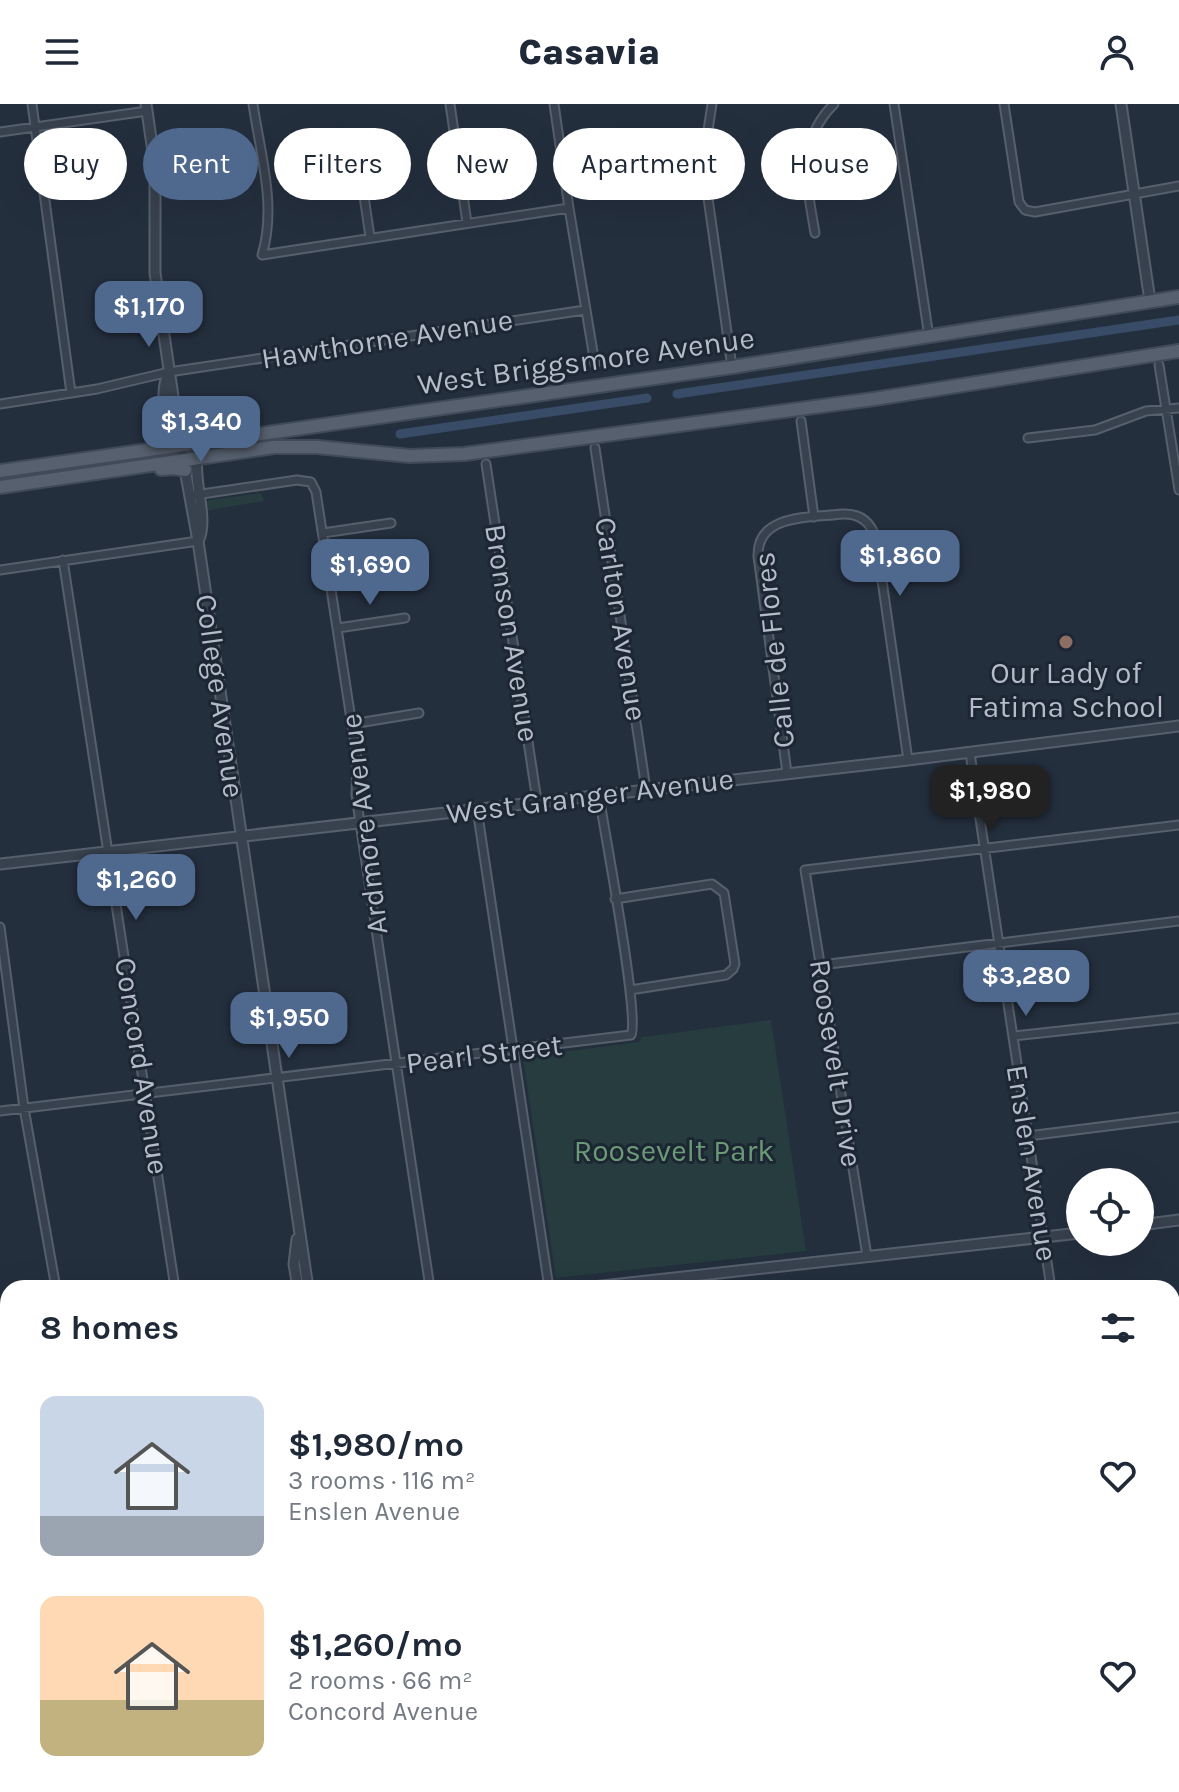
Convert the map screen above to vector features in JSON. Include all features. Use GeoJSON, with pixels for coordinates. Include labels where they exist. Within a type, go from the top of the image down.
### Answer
{"type":"FeatureCollection","features":[{"type":"Feature","properties":{"kind":"main road","name":"West Briggsmore Avenue"},"geometry":{"type":"LineString","coordinates":[[0,471],[732,367],[1179,297]]}},
{"type":"Feature","properties":{"kind":"main road"},"geometry":{"type":"LineString","coordinates":[[0,487],[184,464],[197,456],[287,446],[410,456],[464,454],[874,399],[1179,351]]}},
{"type":"Feature","properties":{"kind":"street"},"geometry":{"type":"LineString","coordinates":[[32,104],[71,393]]}},
{"type":"Feature","properties":{"kind":"street"},"geometry":{"type":"LineString","coordinates":[[253,104],[268,201],[267,237],[262,255],[569,208]]}},
{"type":"Feature","properties":{"kind":"street"},"geometry":{"type":"LineString","coordinates":[[450,104],[467,223]]}},
{"type":"Feature","properties":{"kind":"street"},"geometry":{"type":"LineString","coordinates":[[554,104],[595,364]]}},
{"type":"Feature","properties":{"kind":"street"},"geometry":{"type":"LineString","coordinates":[[712,104],[705,142],[704,174],[732,367]]}},
{"type":"Feature","properties":{"kind":"street"},"geometry":{"type":"LineString","coordinates":[[815,233],[806,161],[812,133],[834,104]]}},
{"type":"Feature","properties":{"kind":"street"},"geometry":{"type":"LineString","coordinates":[[894,104],[929,337]]}},
{"type":"Feature","properties":{"kind":"street"},"geometry":{"type":"LineString","coordinates":[[1004,104],[1019,202],[1025,210],[1035,212],[1179,186]]}},
{"type":"Feature","properties":{"kind":"street"},"geometry":{"type":"LineString","coordinates":[[1121,104],[1150,301]]}},
{"type":"Feature","properties":{"kind":"street"},"geometry":{"type":"LineString","coordinates":[[0,132],[146,107],[155,166],[153,261],[169,372],[173,446]]}},
{"type":"Feature","properties":{"kind":"street"},"geometry":{"type":"LineString","coordinates":[[365,200],[370,237]]}},
{"type":"Feature","properties":{"kind":"street","name":"Hawthorne Avenue"},"geometry":{"type":"LineString","coordinates":[[0,404],[71,393],[169,372],[585,310]]}},
{"type":"Feature","properties":{"kind":"street"},"geometry":{"type":"LineString","coordinates":[[1159,365],[1179,490]]}},
{"type":"Feature","properties":{"kind":"street"},"geometry":{"type":"LineString","coordinates":[[162,387],[169,372]]}},
{"type":"Feature","properties":{"kind":"street"},"geometry":{"type":"LineString","coordinates":[[151,376],[162,387],[169,437],[184,464],[194,496]]}},
{"type":"Feature","properties":{"kind":"street"},"geometry":{"type":"LineString","coordinates":[[1028,438],[1095,430],[1146,411],[1179,408]]}},
{"type":"Feature","properties":{"kind":"street"},"geometry":{"type":"LineString","coordinates":[[801,421],[814,517]]}},
{"type":"Feature","properties":{"kind":"street","name":"Carlton Avenue"},"geometry":{"type":"LineString","coordinates":[[595,448],[646,789]]}},
{"type":"Feature","properties":{"kind":"street"},"geometry":{"type":"LineString","coordinates":[[194,496],[197,456]]}},
{"type":"Feature","properties":{"kind":"street","name":"Bronson Avenue"},"geometry":{"type":"LineString","coordinates":[[486,464],[537,801]]}},
{"type":"Feature","properties":{"kind":"street","name":"Ardmore Avenue"},"geometry":{"type":"LineString","coordinates":[[194,496],[305,480],[314,485],[357,758],[356,795],[429,1280]]}},
{"type":"Feature","properties":{"kind":"street","name":"College Avenue"},"geometry":{"type":"LineString","coordinates":[[194,496],[203,531],[198,541],[307,1280]]}},
{"type":"Feature","properties":{"kind":"street","name":"Calle de Flores"},"geometry":{"type":"LineString","coordinates":[[787,773],[758,548],[762,535],[772,526],[814,517],[852,514],[864,519],[874,532],[908,760]]}},
{"type":"Feature","properties":{"kind":"street"},"geometry":{"type":"LineString","coordinates":[[323,533],[391,523]]}},
{"type":"Feature","properties":{"kind":"street"},"geometry":{"type":"LineString","coordinates":[[0,570],[198,541]]}},
{"type":"Feature","properties":{"kind":"street","name":"Concord Avenue"},"geometry":{"type":"LineString","coordinates":[[63,560],[174,1280]]}},
{"type":"Feature","properties":{"kind":"street"},"geometry":{"type":"LineString","coordinates":[[338,628],[405,618]]}},
{"type":"Feature","properties":{"kind":"street"},"geometry":{"type":"LineString","coordinates":[[352,724],[419,713]]}},
{"type":"Feature","properties":{"kind":"street","name":"West Granger Avenue"},"geometry":{"type":"LineString","coordinates":[[0,864],[970,753],[1179,726]]}},
{"type":"Feature","properties":{"kind":"street","name":"Enslen Avenue"},"geometry":{"type":"LineString","coordinates":[[970,753],[1050,1280]]}},
{"type":"Feature","properties":{"kind":"street"},"geometry":{"type":"LineString","coordinates":[[599,795],[615,899],[630,990],[730,973],[735,964],[724,893],[712,884],[615,899]]}},
{"type":"Feature","properties":{"kind":"street"},"geometry":{"type":"LineString","coordinates":[[477,809],[548,1280]]}},
{"type":"Feature","properties":{"kind":"street"},"geometry":{"type":"LineString","coordinates":[[983,849],[1179,825]]}},
{"type":"Feature","properties":{"kind":"street","name":"Roosevelt Drive"},"geometry":{"type":"LineString","coordinates":[[867,1256],[805,870],[983,849]]}},
{"type":"Feature","properties":{"kind":"street"},"geometry":{"type":"LineString","coordinates":[[821,965],[1179,921]]}},
{"type":"Feature","properties":{"kind":"street"},"geometry":{"type":"LineString","coordinates":[[0,927],[24,1108],[55,1280]]}},
{"type":"Feature","properties":{"kind":"street","name":"Pearl Street"},"geometry":{"type":"LineString","coordinates":[[0,1111],[633,1034],[630,990]]}},
{"type":"Feature","properties":{"kind":"street"},"geometry":{"type":"LineString","coordinates":[[1013,1036],[1179,1018]]}},
{"type":"Feature","properties":{"kind":"street"},"geometry":{"type":"LineString","coordinates":[[1028,1136],[1179,1117]]}},
{"type":"Feature","properties":{"kind":"street"},"geometry":{"type":"LineString","coordinates":[[1154,1223],[1179,1220]]}},
{"type":"Feature","properties":{"kind":"street"},"geometry":{"type":"LineString","coordinates":[[297,1280],[294,1264],[298,1227]]}},
{"type":"Feature","properties":{"kind":"street"},"geometry":{"type":"LineString","coordinates":[[655,1280],[1066,1235]]}},
{"type":"Feature","properties":{"kind":"green space"},"geometry":{"type":"Polygon","coordinates":[[[261,493],[264,501],[204,511],[203,504],[210,500],[261,493]]]}},
{"type":"Feature","properties":{"kind":"green space","name":"Roosevelt Park"},"geometry":{"type":"Polygon","coordinates":[[[771,1020],[806,1251],[556,1278],[523,1057],[771,1020]]]}},
{"type":"Feature","properties":{"kind":"waterway"},"geometry":{"type":"LineString","coordinates":[[677,394],[1179,320]]}},
{"type":"Feature","properties":{"kind":"waterway"},"geometry":{"type":"LineString","coordinates":[[400,434],[647,398]]}},
{"type":"Feature","properties":{"kind":"place","name":"Our Lady of Fatima School"},"geometry":{"type":"Point","coordinates":[1066,642]}}]}
